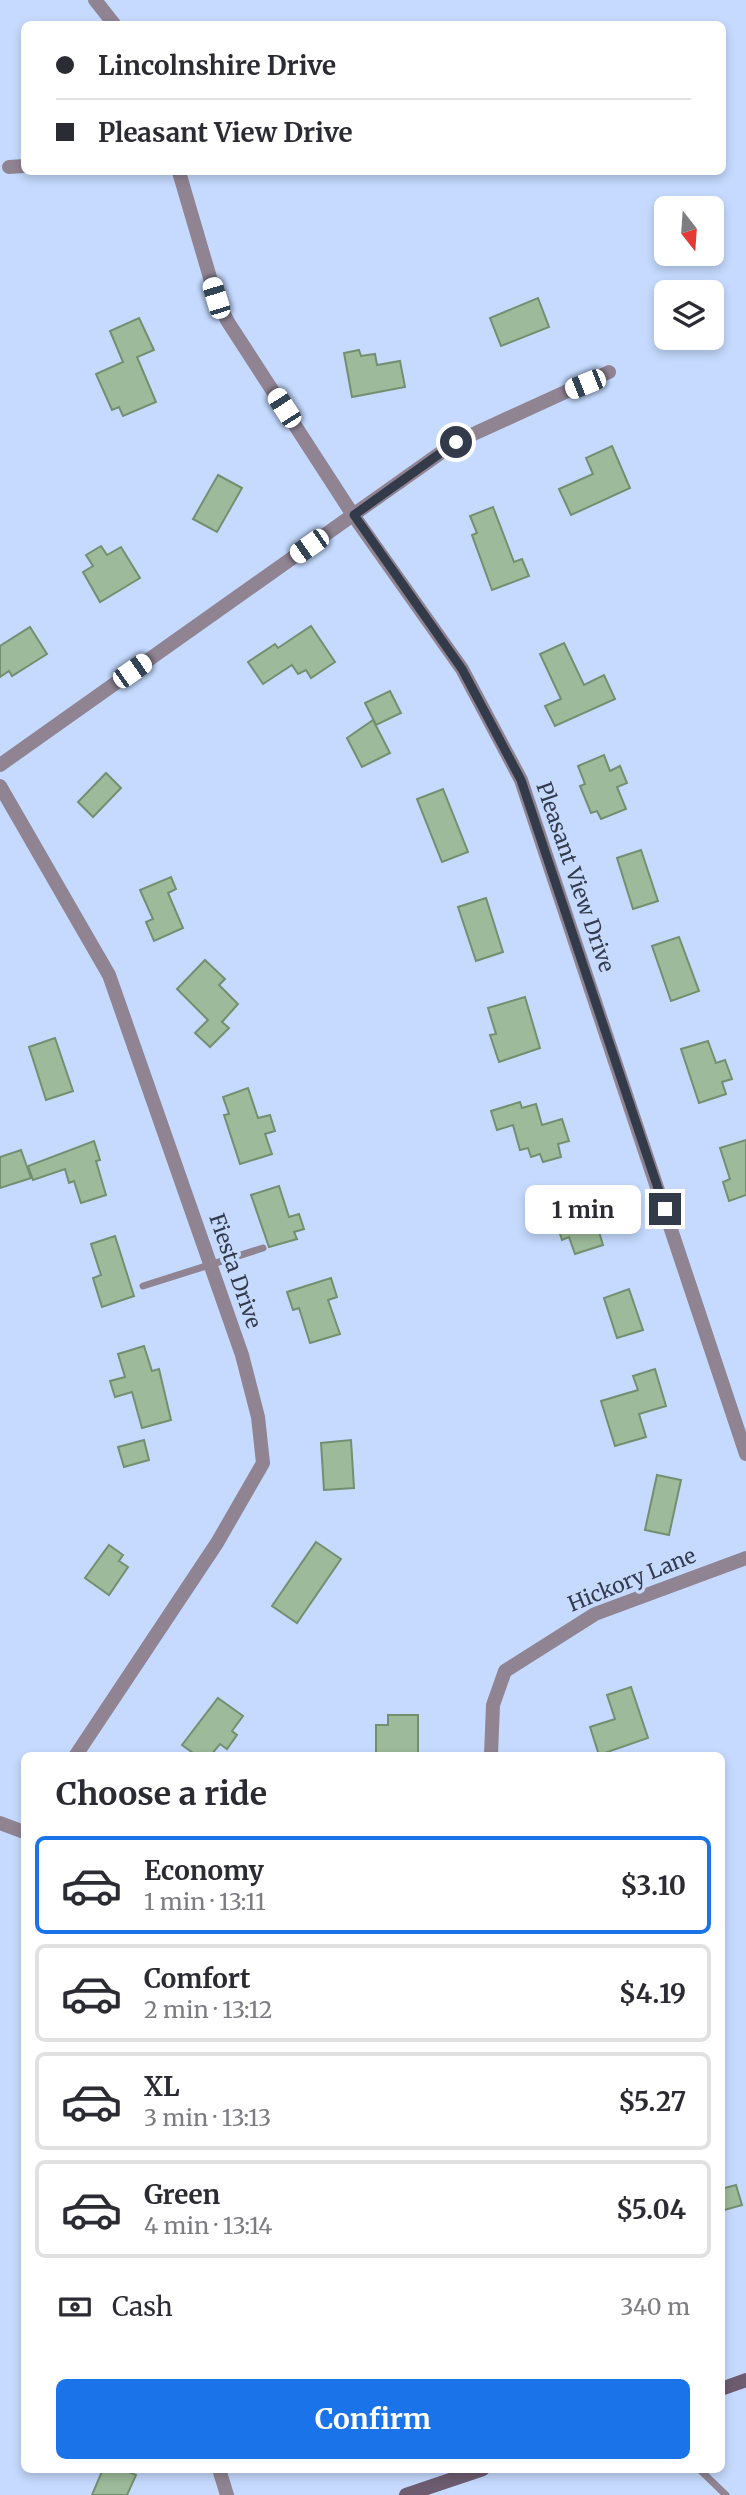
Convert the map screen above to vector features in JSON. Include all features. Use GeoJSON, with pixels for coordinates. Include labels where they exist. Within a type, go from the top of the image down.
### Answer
{"type":"FeatureCollection","features":[{"type":"Feature","properties":{"kind":"street"},"geometry":{"type":"LineString","coordinates":[[95,0],[112,21]]}},
{"type":"Feature","properties":{"kind":"street"},"geometry":{"type":"LineString","coordinates":[[9,167],[21,166]]}},
{"type":"Feature","properties":{"kind":"street","name":"Pleasant View Drive"},"geometry":{"type":"LineString","coordinates":[[180,175],[216,298],[228,322],[354,515],[462,669],[521,780],[746,1454]]}},
{"type":"Feature","properties":{"kind":"street"},"geometry":{"type":"LineString","coordinates":[[0,765],[456,442],[609,372]]}},
{"type":"Feature","properties":{"kind":"street","name":"Fiesta Drive"},"geometry":{"type":"LineString","coordinates":[[0,786],[109,975],[242,1355],[258,1417],[263,1463],[218,1543],[78,1752]]}},
{"type":"Feature","properties":{"kind":"street","name":"Hickory Lane"},"geometry":{"type":"LineString","coordinates":[[491,1752],[494,1705],[505,1671],[595,1614],[746,1558]]}},
{"type":"Feature","properties":{"kind":"street"},"geometry":{"type":"LineString","coordinates":[[0,1823],[21,1831]]}},
{"type":"Feature","properties":{"kind":"street"},"geometry":{"type":"LineString","coordinates":[[725,2388],[746,2380]]}},
{"type":"Feature","properties":{"kind":"street"},"geometry":{"type":"LineString","coordinates":[[220,2473],[227,2495]]}},
{"type":"Feature","properties":{"kind":"street"},"geometry":{"type":"LineString","coordinates":[[406,2495],[471,2473]]}},
{"type":"Feature","properties":{"kind":"lane"},"geometry":{"type":"LineString","coordinates":[[143,1286],[263,1248]]}},
{"type":"Feature","properties":{"kind":"lane"},"geometry":{"type":"LineString","coordinates":[[703,2473],[726,2495]]}},
{"type":"Feature","properties":{"kind":"building"},"geometry":{"type":"Polygon","coordinates":[[[538,298],[549,327],[501,346],[490,318],[538,298]]]}},
{"type":"Feature","properties":{"kind":"building"},"geometry":{"type":"Polygon","coordinates":[[[139,318],[154,350],[137,357],[156,402],[123,416],[119,407],[112,410],[96,374],[123,362],[110,331],[139,318]]]}},
{"type":"Feature","properties":{"kind":"building"},"geometry":{"type":"Polygon","coordinates":[[[359,350],[361,356],[375,354],[377,365],[400,361],[405,387],[352,397],[344,353],[359,350]]]}},
{"type":"Feature","properties":{"kind":"building"},"geometry":{"type":"Polygon","coordinates":[[[612,446],[630,488],[571,515],[559,489],[593,474],[586,458],[612,446]]]}},
{"type":"Feature","properties":{"kind":"building"},"geometry":{"type":"Polygon","coordinates":[[[218,475],[242,488],[217,532],[193,519],[218,475]]]}},
{"type":"Feature","properties":{"kind":"building"},"geometry":{"type":"Polygon","coordinates":[[[493,507],[514,562],[522,559],[529,576],[492,590],[472,535],[477,533],[470,516],[493,507]]]}},
{"type":"Feature","properties":{"kind":"building"},"geometry":{"type":"Polygon","coordinates":[[[101,546],[107,555],[121,547],[140,578],[100,602],[83,572],[93,566],[86,555],[101,546]]]}},
{"type":"Feature","properties":{"kind":"building"},"geometry":{"type":"Polygon","coordinates":[[[311,626],[335,662],[311,678],[306,670],[298,674],[292,665],[263,684],[248,662],[275,644],[278,648],[311,626]]]}},
{"type":"Feature","properties":{"kind":"building"},"geometry":{"type":"Polygon","coordinates":[[[30,627],[47,654],[12,676],[9,671],[0,677],[0,646],[30,627]]]}},
{"type":"Feature","properties":{"kind":"building"},"geometry":{"type":"Polygon","coordinates":[[[564,643],[584,685],[604,675],[615,699],[555,726],[545,706],[561,699],[540,654],[564,643]]]}},
{"type":"Feature","properties":{"kind":"building"},"geometry":{"type":"Polygon","coordinates":[[[390,691],[401,713],[376,725],[365,703],[390,691]]]}},
{"type":"Feature","properties":{"kind":"building"},"geometry":{"type":"Polygon","coordinates":[[[373,720],[390,753],[362,767],[347,738],[373,720]]]}},
{"type":"Feature","properties":{"kind":"building"},"geometry":{"type":"Polygon","coordinates":[[[604,755],[610,771],[620,766],[627,783],[617,787],[626,809],[601,819],[597,811],[591,813],[580,786],[585,784],[578,766],[604,755]]]}},
{"type":"Feature","properties":{"kind":"building"},"geometry":{"type":"Polygon","coordinates":[[[106,773],[121,788],[93,817],[78,802],[106,773]]]}},
{"type":"Feature","properties":{"kind":"building"},"geometry":{"type":"Polygon","coordinates":[[[443,789],[468,852],[442,862],[417,799],[443,789]]]}},
{"type":"Feature","properties":{"kind":"building"},"geometry":{"type":"Polygon","coordinates":[[[641,850],[658,901],[633,909],[617,858],[641,850]]]}},
{"type":"Feature","properties":{"kind":"building"},"geometry":{"type":"Polygon","coordinates":[[[171,877],[176,889],[168,893],[183,928],[154,941],[146,922],[153,919],[140,890],[171,877]]]}},
{"type":"Feature","properties":{"kind":"building"},"geometry":{"type":"Polygon","coordinates":[[[486,898],[503,952],[476,961],[458,907],[486,898]]]}},
{"type":"Feature","properties":{"kind":"building"},"geometry":{"type":"Polygon","coordinates":[[[679,937],[699,991],[671,1001],[652,946],[679,937]]]}},
{"type":"Feature","properties":{"kind":"building"},"geometry":{"type":"Polygon","coordinates":[[[205,960],[225,979],[219,985],[238,1004],[222,1022],[229,1028],[210,1047],[195,1033],[208,1020],[177,989],[205,960]]]}},
{"type":"Feature","properties":{"kind":"building"},"geometry":{"type":"Polygon","coordinates":[[[525,997],[540,1048],[499,1062],[490,1035],[496,1034],[488,1008],[525,997]]]}},
{"type":"Feature","properties":{"kind":"building"},"geometry":{"type":"Polygon","coordinates":[[[55,1038],[73,1091],[46,1100],[29,1047],[55,1038]]]}},
{"type":"Feature","properties":{"kind":"building"},"geometry":{"type":"Polygon","coordinates":[[[708,1041],[716,1063],[725,1060],[732,1079],[722,1082],[726,1094],[699,1103],[681,1049],[708,1041]]]}},
{"type":"Feature","properties":{"kind":"building"},"geometry":{"type":"Polygon","coordinates":[[[248,1088],[258,1118],[270,1115],[275,1131],[265,1134],[272,1154],[240,1164],[224,1115],[229,1114],[223,1097],[248,1088]]]}},
{"type":"Feature","properties":{"kind":"building"},"geometry":{"type":"Polygon","coordinates":[[[520,1102],[522,1108],[536,1104],[542,1125],[562,1119],[569,1141],[558,1144],[561,1157],[543,1162],[540,1154],[531,1157],[528,1148],[520,1150],[513,1125],[497,1130],[491,1111],[520,1102]]]}},
{"type":"Feature","properties":{"kind":"building"},"geometry":{"type":"Polygon","coordinates":[[[746,1140],[746,1195],[729,1201],[723,1182],[730,1179],[720,1148],[746,1140]]]}},
{"type":"Feature","properties":{"kind":"building"},"geometry":{"type":"Polygon","coordinates":[[[94,1141],[100,1160],[96,1161],[106,1195],[81,1203],[74,1181],[69,1183],[65,1169],[33,1180],[28,1166],[94,1141]]]}},
{"type":"Feature","properties":{"kind":"building"},"geometry":{"type":"Polygon","coordinates":[[[21,1150],[31,1178],[0,1188],[0,1157],[21,1150]]]}},
{"type":"Feature","properties":{"kind":"building"},"geometry":{"type":"Polygon","coordinates":[[[279,1186],[289,1217],[299,1214],[304,1229],[294,1232],[297,1239],[269,1247],[251,1195],[279,1186]]]}},
{"type":"Feature","properties":{"kind":"building"},"geometry":{"type":"Polygon","coordinates":[[[585,1189],[589,1201],[594,1200],[600,1221],[596,1222],[603,1245],[575,1254],[569,1237],[562,1240],[549,1201],[585,1189]]]}},
{"type":"Feature","properties":{"kind":"building"},"geometry":{"type":"Polygon","coordinates":[[[115,1236],[134,1296],[102,1307],[93,1278],[101,1275],[91,1244],[115,1236]]]}},
{"type":"Feature","properties":{"kind":"building"},"geometry":{"type":"Polygon","coordinates":[[[331,1278],[337,1297],[328,1300],[340,1334],[310,1343],[299,1308],[293,1310],[287,1292],[331,1278]]]}},
{"type":"Feature","properties":{"kind":"building"},"geometry":{"type":"Polygon","coordinates":[[[629,1289],[643,1330],[617,1338],[604,1298],[629,1289]]]}},
{"type":"Feature","properties":{"kind":"building"},"geometry":{"type":"Polygon","coordinates":[[[144,1346],[152,1371],[159,1369],[171,1420],[142,1428],[132,1392],[115,1397],[110,1381],[125,1377],[118,1354],[144,1346]]]}},
{"type":"Feature","properties":{"kind":"building"},"geometry":{"type":"Polygon","coordinates":[[[655,1369],[666,1406],[639,1414],[646,1437],[615,1446],[601,1401],[638,1390],[633,1376],[655,1369]]]}},
{"type":"Feature","properties":{"kind":"building"},"geometry":{"type":"Polygon","coordinates":[[[144,1440],[149,1460],[124,1467],[118,1447],[144,1440]]]}},
{"type":"Feature","properties":{"kind":"building"},"geometry":{"type":"Polygon","coordinates":[[[351,1440],[354,1488],[324,1490],[321,1443],[351,1440]]]}},
{"type":"Feature","properties":{"kind":"building"},"geometry":{"type":"Polygon","coordinates":[[[657,1475],[681,1480],[669,1535],[645,1530],[657,1475]]]}},
{"type":"Feature","properties":{"kind":"building"},"geometry":{"type":"Polygon","coordinates":[[[316,1542],[341,1559],[297,1623],[272,1606],[316,1542]]]}},
{"type":"Feature","properties":{"kind":"building"},"geometry":{"type":"Polygon","coordinates":[[[109,1545],[123,1555],[119,1561],[128,1567],[109,1595],[85,1578],[109,1545]]]}},
{"type":"Feature","properties":{"kind":"building"},"geometry":{"type":"Polygon","coordinates":[[[631,1687],[648,1738],[608,1752],[598,1752],[590,1727],[615,1719],[607,1695],[631,1687]]]}},
{"type":"Feature","properties":{"kind":"building"},"geometry":{"type":"Polygon","coordinates":[[[218,1698],[243,1716],[232,1731],[237,1735],[227,1749],[220,1744],[213,1752],[192,1752],[182,1745],[218,1698]]]}},
{"type":"Feature","properties":{"kind":"building"},"geometry":{"type":"Polygon","coordinates":[[[388,1715],[418,1715],[418,1752],[376,1752],[376,1725],[388,1725],[388,1715]]]}},
{"type":"Feature","properties":{"kind":"building"},"geometry":{"type":"Polygon","coordinates":[[[736,2185],[742,2205],[725,2210],[725,2188],[736,2185]]]}},
{"type":"Feature","properties":{"kind":"building"},"geometry":{"type":"Polygon","coordinates":[[[101,2473],[136,2475],[127,2495],[92,2495],[101,2473]]]}},
{"type":"Feature","properties":{"kind":"route"},"geometry":{"type":"LineString","coordinates":[[456,442],[354,515],[462,669],[521,780],[665,1209]]}}]}
